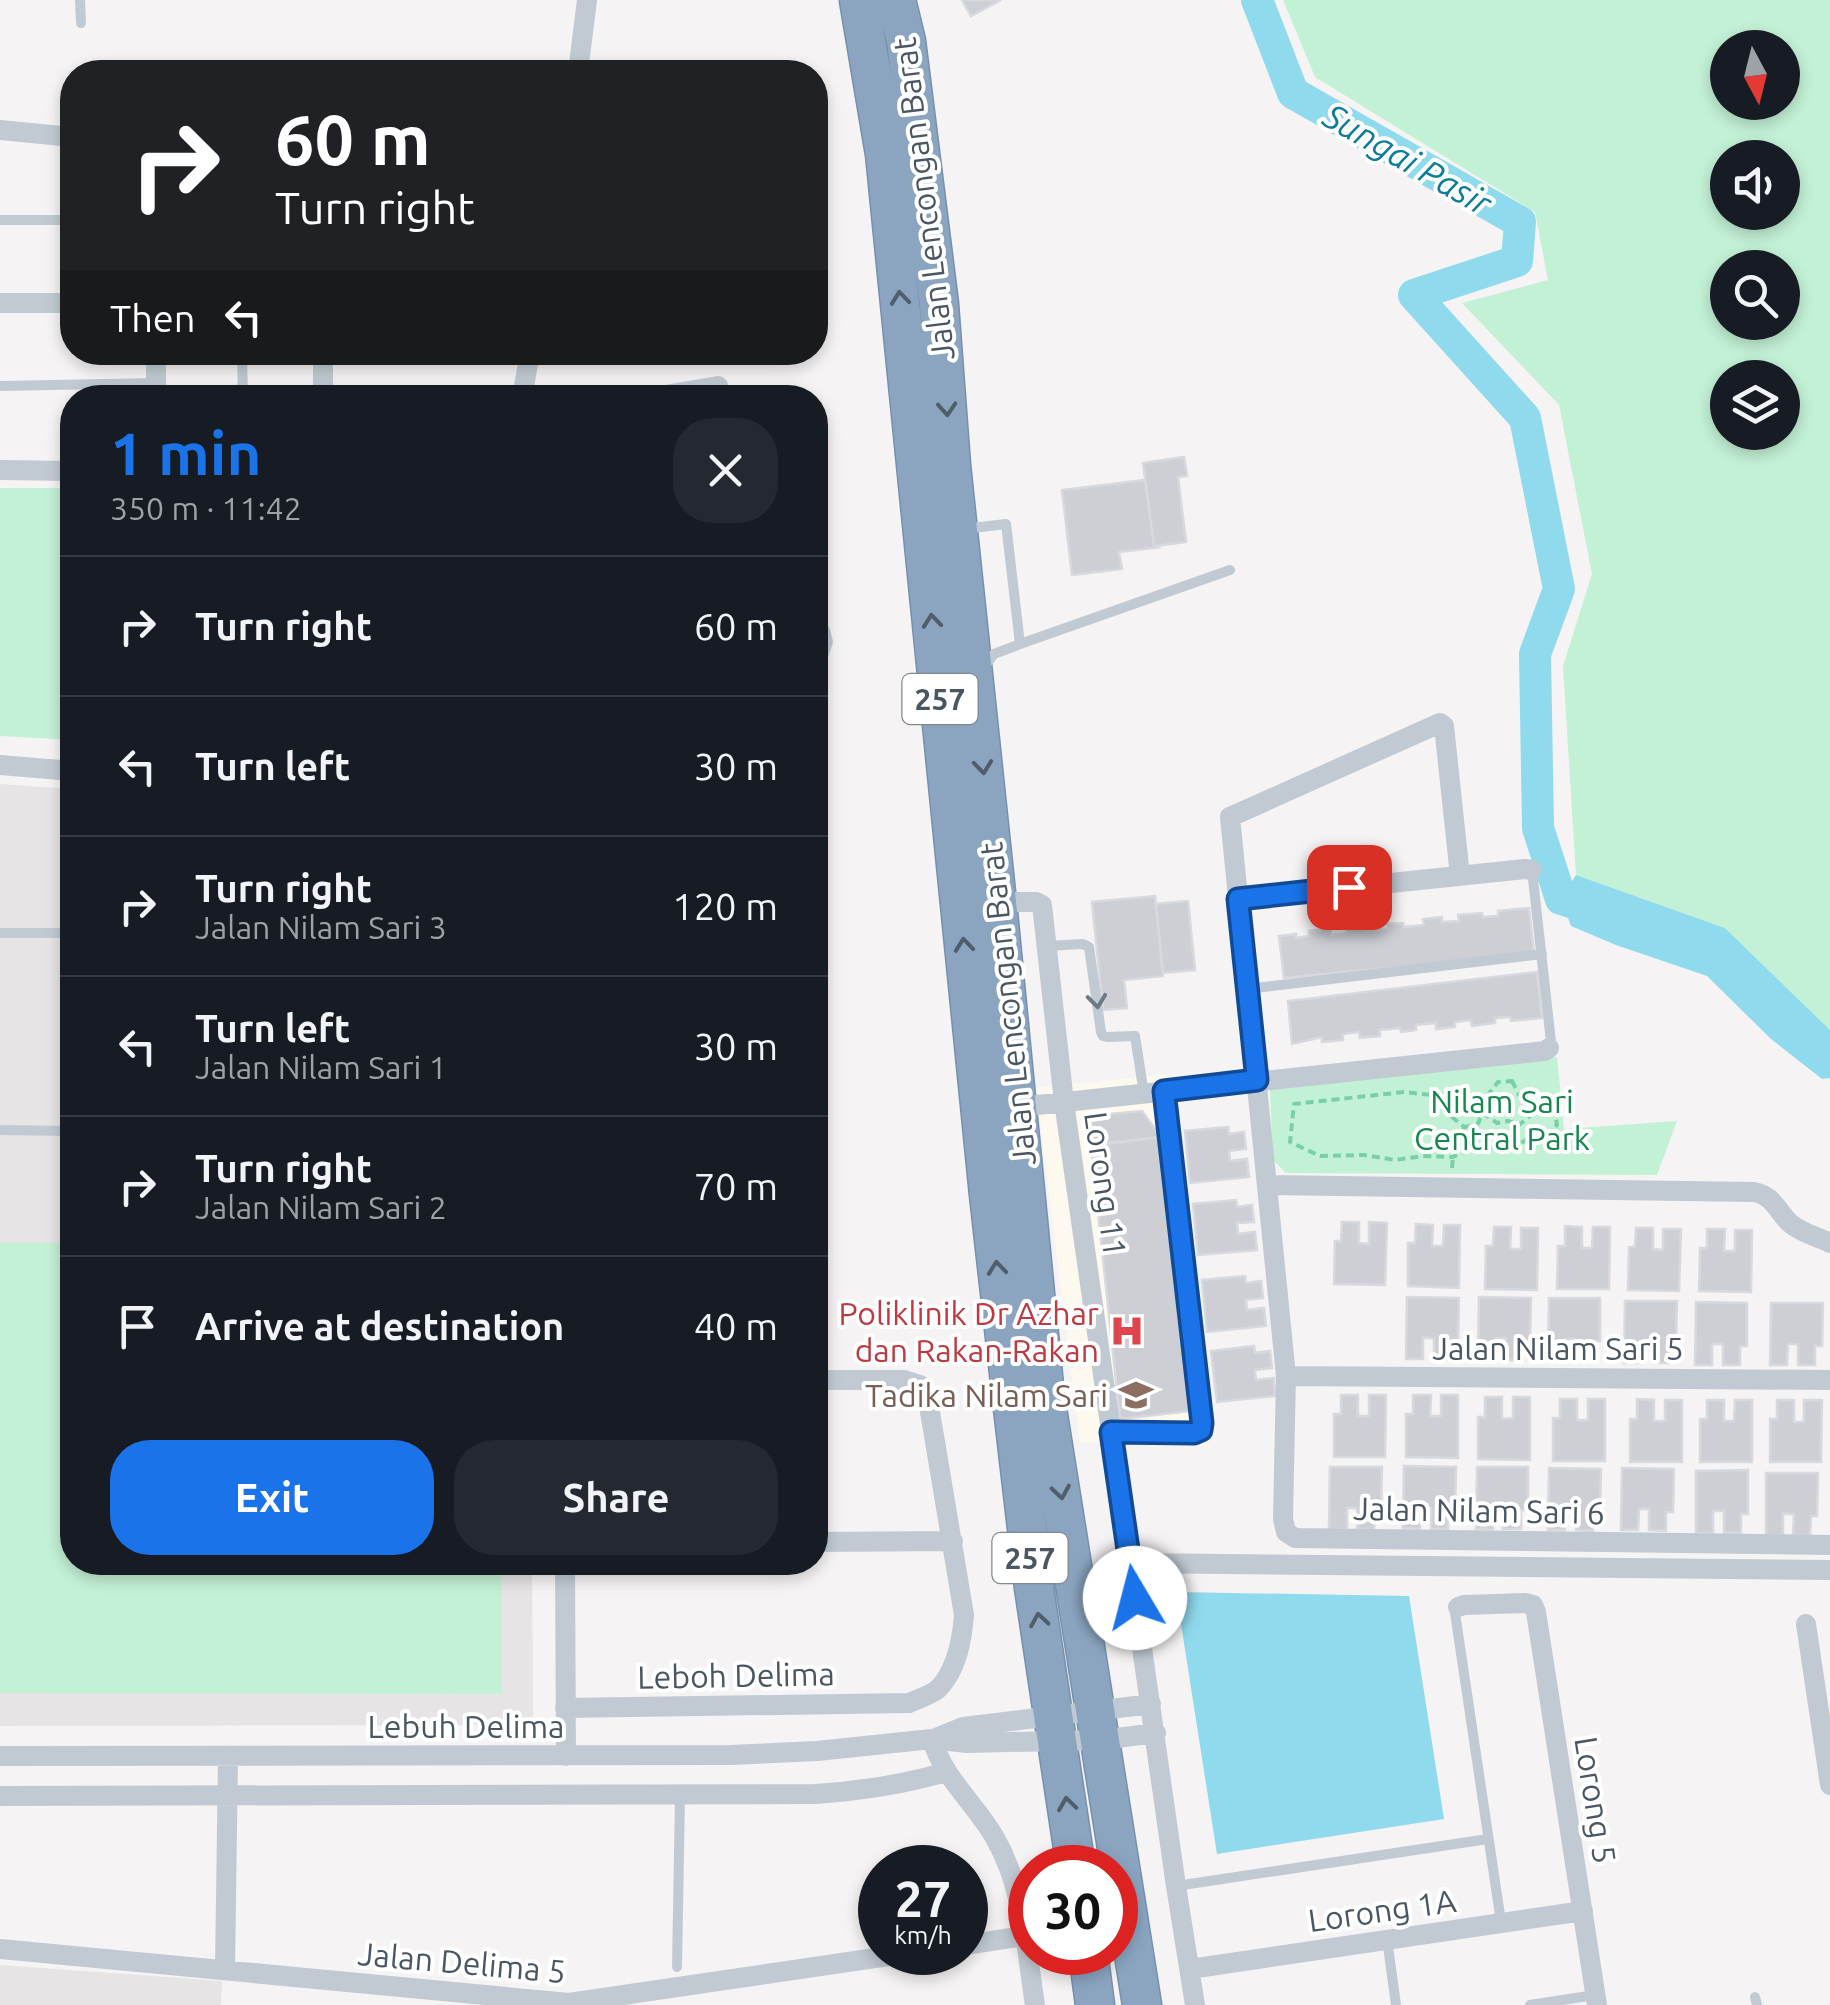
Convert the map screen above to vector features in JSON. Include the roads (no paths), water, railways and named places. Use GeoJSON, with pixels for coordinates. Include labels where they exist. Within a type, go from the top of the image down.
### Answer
{"type":"FeatureCollection","features":[{"type":"Feature","properties":{"kind":"highway","name":"Jalan Lencongan Barat"},"geometry":{"type":"LineString","coordinates":[[860,0],[886,154],[989,1195],[1034,1588],[1073,1845]]}},
{"type":"Feature","properties":{"kind":"highway","name":"Jalan Lencongan Barat"},"geometry":{"type":"LineString","coordinates":[[896,0],[906,41],[932,252],[1046,1396],[1142,2005]]}},
{"type":"Feature","properties":{"kind":"highway"},"geometry":{"type":"LineString","coordinates":[[1091,1975],[1095,2005]]}},
{"type":"Feature","properties":{"kind":"street"},"geometry":{"type":"LineString","coordinates":[[580,60],[587,0]]}},
{"type":"Feature","properties":{"kind":"street"},"geometry":{"type":"LineString","coordinates":[[0,130],[60,135]]}},
{"type":"Feature","properties":{"kind":"street"},"geometry":{"type":"LineString","coordinates":[[0,303],[60,303]]}},
{"type":"Feature","properties":{"kind":"street"},"geometry":{"type":"LineString","coordinates":[[0,470],[60,471]]}},
{"type":"Feature","properties":{"kind":"street"},"geometry":{"type":"LineString","coordinates":[[1286,1376],[1229,822],[1232,816],[1438,723],[1444,726],[1460,876]]}},
{"type":"Feature","properties":{"kind":"street"},"geometry":{"type":"LineString","coordinates":[[0,766],[60,770]]}},
{"type":"Feature","properties":{"kind":"street"},"geometry":{"type":"LineString","coordinates":[[1238,899],[1532,870]]}},
{"type":"Feature","properties":{"kind":"street","name":"Lorong 11"},"geometry":{"type":"LineString","coordinates":[[997,902],[1042,905],[1064,1102],[1196,2005]]}},
{"type":"Feature","properties":{"kind":"street"},"geometry":{"type":"LineString","coordinates":[[1018,1106],[1549,1048]]}},
{"type":"Feature","properties":{"kind":"street"},"geometry":{"type":"LineString","coordinates":[[1267,1186],[1754,1192],[1774,1201],[1790,1223],[1830,1242]]}},
{"type":"Feature","properties":{"kind":"street","name":"Jalan Nilam Sari 5"},"geometry":{"type":"LineString","coordinates":[[1286,1376],[1830,1380]]}},
{"type":"Feature","properties":{"kind":"street","name":"Jalan Nilam Sari 6"},"geometry":{"type":"LineString","coordinates":[[1286,1376],[1283,1519],[1286,1532],[1295,1538],[1830,1545]]}},
{"type":"Feature","properties":{"kind":"street"},"geometry":{"type":"LineString","coordinates":[[828,1380],[904,1380],[920,1386],[928,1400],[953,1541],[828,1542]]}},
{"type":"Feature","properties":{"kind":"street","name":"Leboh Delima"},"geometry":{"type":"LineString","coordinates":[[565,1708],[908,1702],[936,1691],[952,1669],[962,1642],[964,1614],[953,1541]]}},
{"type":"Feature","properties":{"kind":"street"},"geometry":{"type":"LineString","coordinates":[[1130,1563],[1830,1570]]}},
{"type":"Feature","properties":{"kind":"street"},"geometry":{"type":"LineString","coordinates":[[565,1575],[566,1756]]}},
{"type":"Feature","properties":{"kind":"street","name":"Lorong 5"},"geometry":{"type":"LineString","coordinates":[[1458,1607],[1533,1605],[1596,2000]]}},
{"type":"Feature","properties":{"kind":"street"},"geometry":{"type":"LineString","coordinates":[[1806,1624],[1830,1784]]}},
{"type":"Feature","properties":{"kind":"street"},"geometry":{"type":"LineString","coordinates":[[1056,1729],[1098,1725],[1151,1704]]}},
{"type":"Feature","properties":{"kind":"street"},"geometry":{"type":"LineString","coordinates":[[1056,1729],[1098,1725],[1156,1733]]}},
{"type":"Feature","properties":{"kind":"street","name":"Lebuh Delima"},"geometry":{"type":"LineString","coordinates":[[0,1756],[732,1755],[932,1739],[966,1744],[1056,1729]]}},
{"type":"Feature","properties":{"kind":"street"},"geometry":{"type":"LineString","coordinates":[[932,1739],[946,1772],[996,1839],[1008,1867]]}},
{"type":"Feature","properties":{"kind":"street"},"geometry":{"type":"LineString","coordinates":[[225,1970],[228,1756]]}},
{"type":"Feature","properties":{"kind":"street"},"geometry":{"type":"LineString","coordinates":[[0,1796],[815,1794],[915,1782],[946,1772]]}},
{"type":"Feature","properties":{"kind":"street","name":"Lorong 1A"},"geometry":{"type":"LineString","coordinates":[[1190,1968],[1583,1911]]}},
{"type":"Feature","properties":{"kind":"street","name":"Jalan Delima 5"},"geometry":{"type":"LineString","coordinates":[[0,1949],[569,2004],[858,1961]]}},
{"type":"Feature","properties":{"kind":"street"},"geometry":{"type":"LineString","coordinates":[[1030,1975],[1035,2005]]}},
{"type":"Feature","properties":{"kind":"lane"},"geometry":{"type":"LineString","coordinates":[[80,0],[81,23]]}},
{"type":"Feature","properties":{"kind":"lane"},"geometry":{"type":"LineString","coordinates":[[0,220],[60,220]]}},
{"type":"Feature","properties":{"kind":"lane"},"geometry":{"type":"LineString","coordinates":[[0,386],[60,388]]}},
{"type":"Feature","properties":{"kind":"lane"},"geometry":{"type":"LineString","coordinates":[[958,530],[1006,524],[1020,644]]}},
{"type":"Feature","properties":{"kind":"lane"},"geometry":{"type":"LineString","coordinates":[[974,681],[994,654],[1230,570]]}},
{"type":"Feature","properties":{"kind":"lane"},"geometry":{"type":"LineString","coordinates":[[1532,870],[1552,1042],[1549,1048]]}},
{"type":"Feature","properties":{"kind":"lane"},"geometry":{"type":"LineString","coordinates":[[0,933],[60,933]]}},
{"type":"Feature","properties":{"kind":"lane"},"geometry":{"type":"LineString","coordinates":[[1047,946],[1090,946],[1101,1032],[1107,1037],[1135,1036],[1154,1092],[1202,1423],[1201,1430],[1194,1433],[1111,1432]]}},
{"type":"Feature","properties":{"kind":"lane"},"geometry":{"type":"LineString","coordinates":[[1247,989],[1542,954]]}},
{"type":"Feature","properties":{"kind":"lane"},"geometry":{"type":"LineString","coordinates":[[0,1130],[60,1131]]}},
{"type":"Feature","properties":{"kind":"lane"},"geometry":{"type":"LineString","coordinates":[[1458,1607],[1501,1922]]}},
{"type":"Feature","properties":{"kind":"lane"},"geometry":{"type":"LineString","coordinates":[[677,1968],[680,1796]]}},
{"type":"Feature","properties":{"kind":"lane"},"geometry":{"type":"LineString","coordinates":[[1176,1886],[1488,1839]]}},
{"type":"Feature","properties":{"kind":"lane"},"geometry":{"type":"LineString","coordinates":[[1387,1939],[1396,2005]]}},
{"type":"Feature","properties":{"kind":"lane"},"geometry":{"type":"LineString","coordinates":[[1530,2005],[1596,2000]]}},
{"type":"Feature","properties":{"kind":"water"},"geometry":{"type":"Polygon","coordinates":[[[1576,875],[1725,928],[1830,1030],[1830,1078],[1822,1079],[1771,1039],[1707,976],[1571,926],[1561,899],[1576,875]]]}},
{"type":"Feature","properties":{"kind":"water"},"geometry":{"type":"Polygon","coordinates":[[[1176,1592],[1409,1596],[1444,1819],[1217,1854],[1176,1592]]]}},
{"type":"Feature","properties":{"kind":"waterway","name":"Sungai Pasir"},"geometry":{"type":"LineString","coordinates":[[1257,0],[1293,93],[1520,222],[1517,261],[1414,295],[1525,418],[1559,589],[1535,654],[1538,828],[1561,899],[1603,912]]}},
{"type":"Feature","properties":{"kind":"place","name":"Poliklinik Dr Azhar dan Rakan-Rakan"},"geometry":{"type":"Point","coordinates":[1127,1331]}},
{"type":"Feature","properties":{"kind":"place","name":"Tadika Nilam Sari"},"geometry":{"type":"Point","coordinates":[1136,1395]}},
{"type":"Feature","properties":{"kind":"park label","name":"Nilam Sari Central Park"},"geometry":{"type":"Point","coordinates":[1502,1120]}}]}
